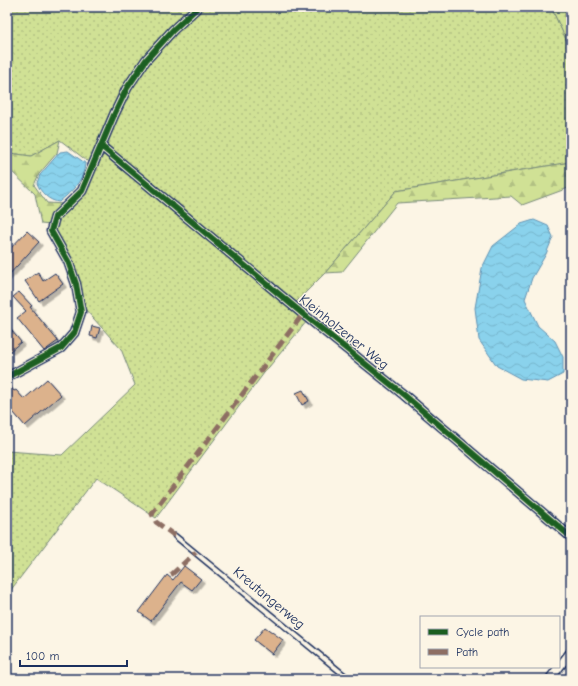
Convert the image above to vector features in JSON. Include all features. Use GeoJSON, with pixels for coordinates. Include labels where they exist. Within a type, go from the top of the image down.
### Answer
{"type":"FeatureCollection","features":[{"type":"Feature","properties":{"kind":"street"},"geometry":{"type":"LineString","coordinates":[[7,377],[61,348],[74,333],[81,312],[76,284],[68,262],[51,231],[55,216],[82,191],[127,88],[146,60],[173,30],[198,7]]}},
{"type":"Feature","properties":{"kind":"street","name":"Kleinholzener Weg"},"geometry":{"type":"LineString","coordinates":[[101,146],[303,314],[404,395],[571,537]]}},
{"type":"Feature","properties":{"kind":"street"},"geometry":{"type":"LineString","coordinates":[[560,666],[571,652]]}},
{"type":"Feature","properties":{"kind":"street"},"geometry":{"type":"LineString","coordinates":[[550,679],[558,668]]}},
{"type":"Feature","properties":{"kind":"lane","name":"Kreutangerweg"},"geometry":{"type":"LineString","coordinates":[[175,536],[349,679]]}},
{"type":"Feature","properties":{"kind":"green space"},"geometry":{"type":"Polygon","coordinates":[[[7,7],[195,7],[153,46],[129,78],[91,164],[60,140],[31,156],[10,153],[7,148],[7,7]]]}},
{"type":"Feature","properties":{"kind":"green space"},"geometry":{"type":"Polygon","coordinates":[[[202,7],[551,7],[571,50],[571,162],[396,191],[325,273],[295,303],[109,148],[107,144],[108,136],[138,75],[164,44],[202,7]]]}},
{"type":"Feature","properties":{"kind":"green space"},"geometry":{"type":"Polygon","coordinates":[[[551,7],[571,7],[571,50],[551,7]]]}},
{"type":"Feature","properties":{"kind":"green space"},"geometry":{"type":"Polygon","coordinates":[[[60,140],[57,153],[39,174],[34,185],[47,203],[65,204],[50,225],[41,224],[35,194],[7,167],[7,148],[10,153],[31,156],[60,140]]]}},
{"type":"Feature","properties":{"kind":"green space"},"geometry":{"type":"Polygon","coordinates":[[[104,155],[307,321],[264,373],[156,518],[96,478],[7,595],[7,451],[62,455],[135,385],[121,349],[84,308],[54,232],[54,225],[80,198],[90,182],[99,160],[104,155]]]}},
{"type":"Feature","properties":{"kind":"green space"},"geometry":{"type":"Polygon","coordinates":[[[571,162],[571,187],[522,205],[511,196],[397,203],[342,272],[325,273],[396,191],[571,162]]]}},
{"type":"Feature","properties":{"kind":"water"},"geometry":{"type":"Polygon","coordinates":[[[68,151],[85,163],[84,169],[80,180],[73,190],[59,202],[45,196],[37,183],[40,175],[60,152],[68,151]]]}},
{"type":"Feature","properties":{"kind":"water"},"geometry":{"type":"Polygon","coordinates":[[[534,220],[548,226],[553,237],[546,254],[532,278],[525,299],[538,326],[555,341],[563,357],[563,374],[548,382],[521,379],[497,366],[479,340],[475,308],[482,268],[493,246],[521,224],[534,220]]]}},
{"type":"Feature","properties":{"kind":"building"},"geometry":{"type":"Polygon","coordinates":[[[27,231],[39,242],[7,277],[7,252],[27,231]]]}},
{"type":"Feature","properties":{"kind":"building"},"geometry":{"type":"Polygon","coordinates":[[[38,272],[43,281],[55,273],[63,284],[39,301],[25,281],[38,272]]]}},
{"type":"Feature","properties":{"kind":"building"},"geometry":{"type":"Polygon","coordinates":[[[19,292],[32,306],[30,307],[58,341],[44,351],[17,318],[26,311],[13,297],[19,292]]]}},
{"type":"Feature","properties":{"kind":"building"},"geometry":{"type":"Polygon","coordinates":[[[7,325],[21,342],[10,351],[7,347],[7,325]]]}},
{"type":"Feature","properties":{"kind":"building"},"geometry":{"type":"Polygon","coordinates":[[[92,326],[100,328],[97,338],[90,336],[92,326]]]}},
{"type":"Feature","properties":{"kind":"building"},"geometry":{"type":"Polygon","coordinates":[[[47,379],[61,395],[25,426],[7,405],[7,383],[24,399],[47,379]]]}},
{"type":"Feature","properties":{"kind":"building"},"geometry":{"type":"Polygon","coordinates":[[[303,390],[309,401],[302,405],[296,393],[303,390]]]}},
{"type":"Feature","properties":{"kind":"building"},"geometry":{"type":"Polygon","coordinates":[[[184,566],[201,579],[192,590],[181,582],[151,621],[139,612],[167,575],[173,580],[184,566]]]}},
{"type":"Feature","properties":{"kind":"building"},"geometry":{"type":"Polygon","coordinates":[[[265,627],[283,640],[272,654],[254,640],[265,627]]]}},
{"type":"Feature","properties":{"kind":"marked path"},"geometry":{"type":"LineString","coordinates":[[175,536],[156,522],[152,514],[303,314]]}},
{"type":"Feature","properties":{"kind":"marked path"},"geometry":{"type":"LineString","coordinates":[[171,575],[196,552]]}},
{"type":"Feature","properties":{"kind":"cycle path"},"geometry":{"type":"LineString","coordinates":[[7,377],[61,348],[74,333],[81,312],[76,284],[68,261],[51,231],[55,217],[82,191],[127,88],[146,60],[173,30],[198,7]]}},
{"type":"Feature","properties":{"kind":"cycle path"},"geometry":{"type":"LineString","coordinates":[[101,146],[303,314],[404,395],[571,537]]}}]}
